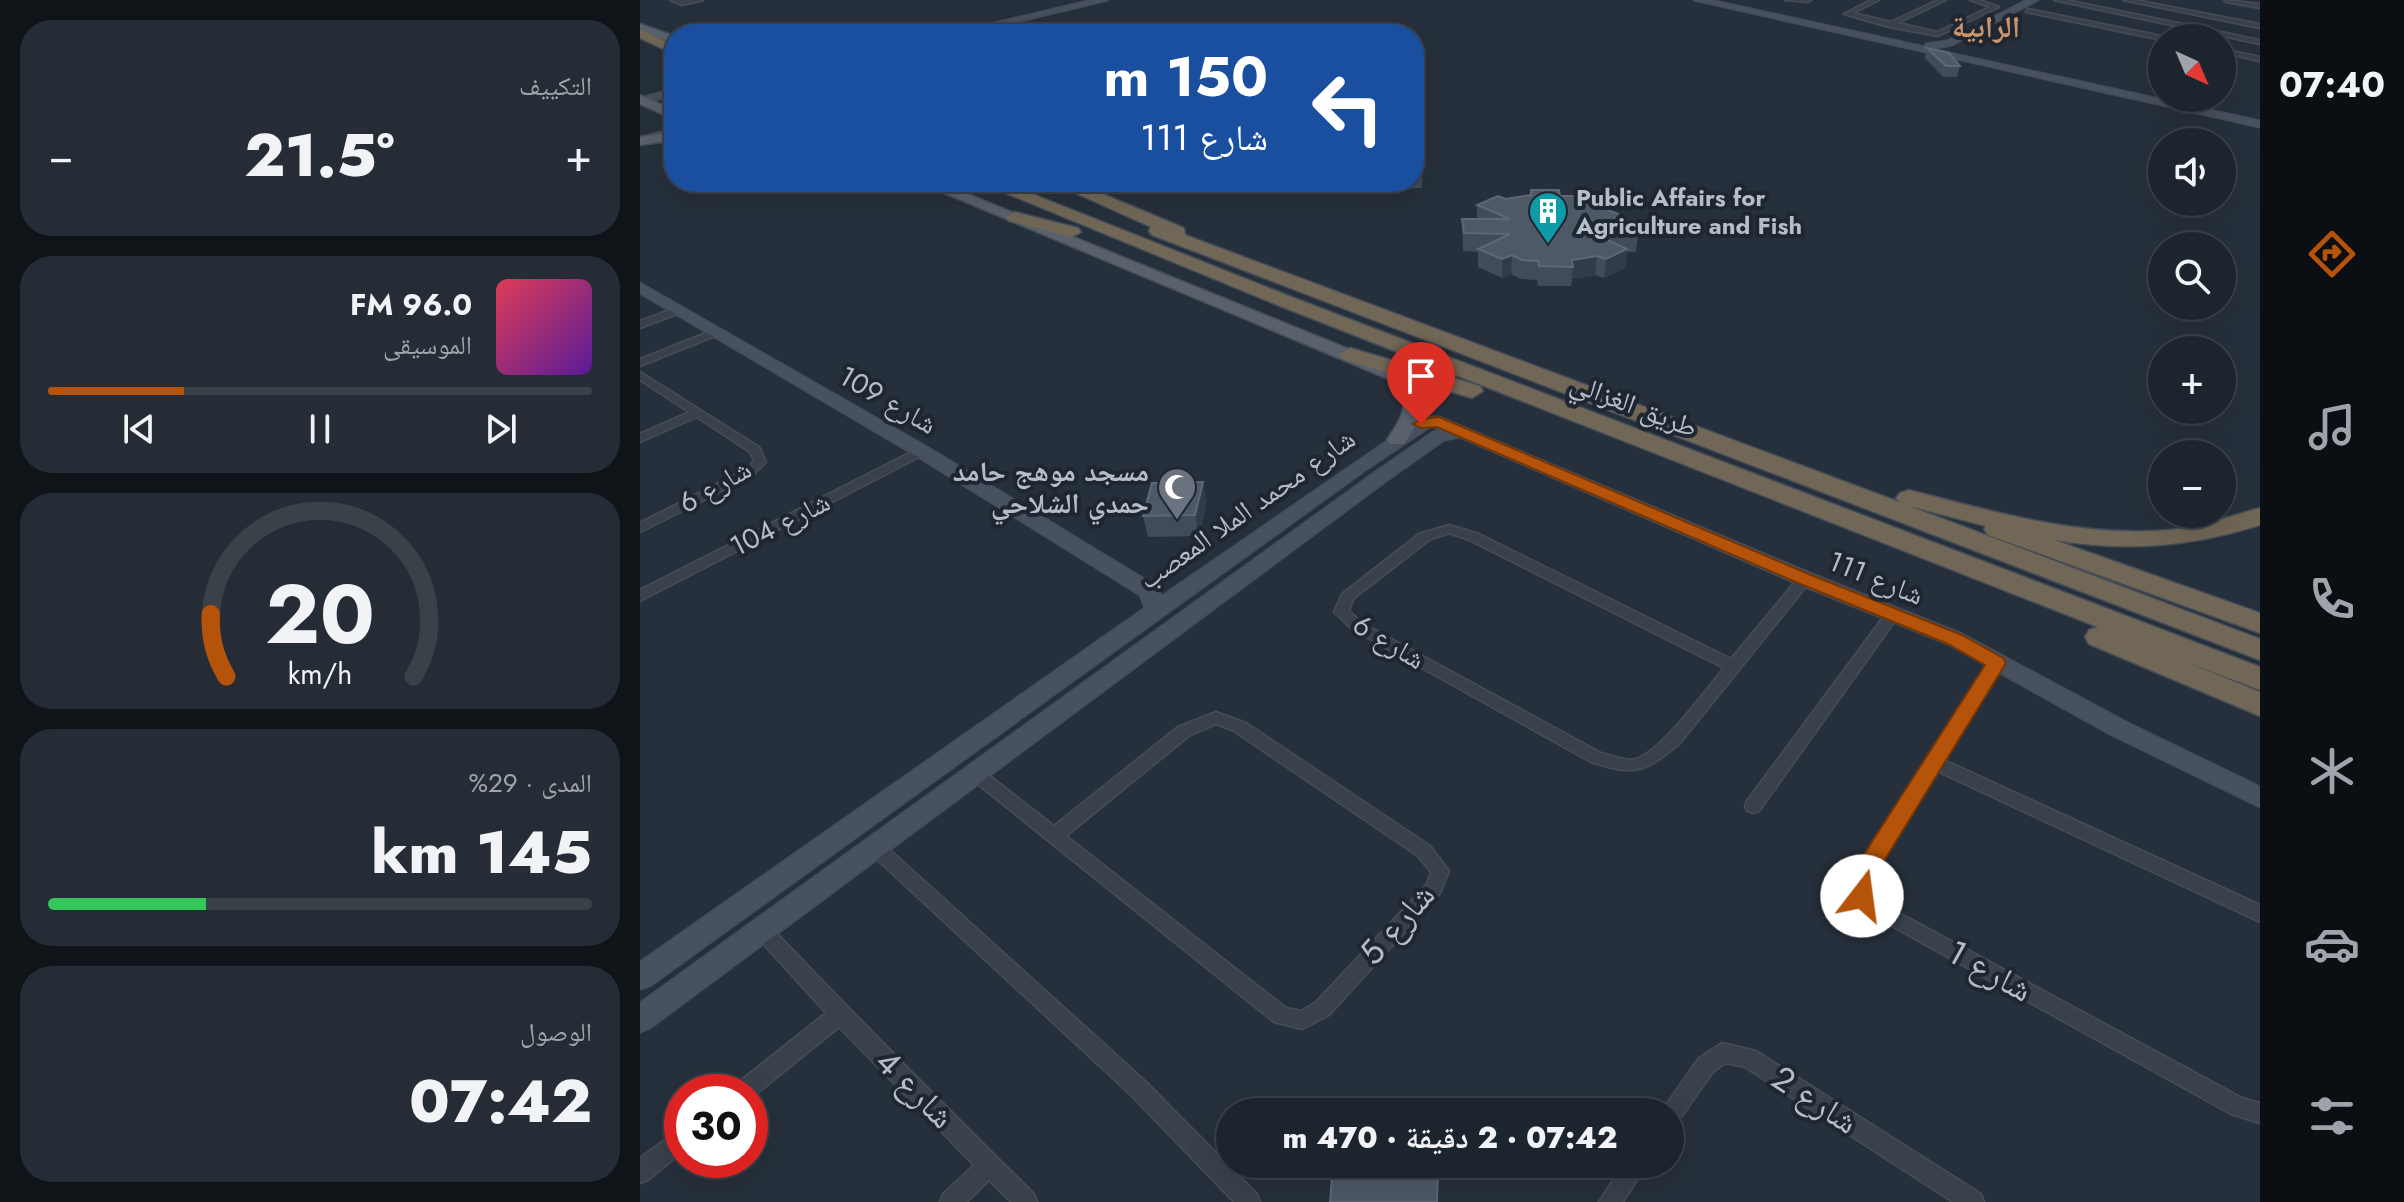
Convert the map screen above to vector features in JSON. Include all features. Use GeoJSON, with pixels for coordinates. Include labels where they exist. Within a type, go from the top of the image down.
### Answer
{"type":"FeatureCollection","features":[{"type":"Feature","properties":{"kind":"highway"},"geometry":{"type":"LineString","coordinates":[[640,36],[664,46]]}},
{"type":"Feature","properties":{"kind":"highway"},"geometry":{"type":"LineString","coordinates":[[640,50],[664,60]]}},
{"type":"Feature","properties":{"kind":"highway","name":"طريق الغزالي"},"geometry":{"type":"LineString","coordinates":[[1012,192],[2260,679]]}},
{"type":"Feature","properties":{"kind":"highway","name":"طريق الغزالي"},"geometry":{"type":"LineString","coordinates":[[1055,192],[2260,650]]}},
{"type":"Feature","properties":{"kind":"highway"},"geometry":{"type":"LineString","coordinates":[[1082,192],[1237,259]]}},
{"type":"Feature","properties":{"kind":"highway"},"geometry":{"type":"LineString","coordinates":[[1015,217],[1199,267]]}},
{"type":"Feature","properties":{"kind":"highway"},"geometry":{"type":"LineString","coordinates":[[1350,354],[1596,433],[1649,443]]}},
{"type":"Feature","properties":{"kind":"highway"},"geometry":{"type":"LineString","coordinates":[[1709,438],[1887,492],[2064,551],[2260,623]]}},
{"type":"Feature","properties":{"kind":"highway"},"geometry":{"type":"LineString","coordinates":[[1887,492],[2013,524],[2091,539],[2183,539],[2229,529],[2260,516]]}},
{"type":"Feature","properties":{"kind":"highway"},"geometry":{"type":"LineString","coordinates":[[1793,497],[2009,599],[2260,705]]}},
{"type":"Feature","properties":{"kind":"main road"},"geometry":{"type":"LineString","coordinates":[[640,27],[664,36]]}},
{"type":"Feature","properties":{"kind":"main road"},"geometry":{"type":"LineString","coordinates":[[644,101],[664,95]]}},
{"type":"Feature","properties":{"kind":"main road"},"geometry":{"type":"LineString","coordinates":[[644,101],[664,110]]}},
{"type":"Feature","properties":{"kind":"main road"},"geometry":{"type":"LineString","coordinates":[[640,141],[664,136]]}},
{"type":"Feature","properties":{"kind":"main road"},"geometry":{"type":"LineString","coordinates":[[951,192],[1398,376],[1412,391],[1412,416],[1397,440]]}},
{"type":"Feature","properties":{"kind":"street"},"geometry":{"type":"LineString","coordinates":[[673,0],[687,3],[700,0]]}},
{"type":"Feature","properties":{"kind":"street"},"geometry":{"type":"LineString","coordinates":[[1698,0],[2005,65],[2260,124]]}},
{"type":"Feature","properties":{"kind":"street"},"geometry":{"type":"LineString","coordinates":[[1718,0],[2005,65]]}},
{"type":"Feature","properties":{"kind":"street"},"geometry":{"type":"LineString","coordinates":[[1788,0],[1808,0]]}},
{"type":"Feature","properties":{"kind":"street"},"geometry":{"type":"LineString","coordinates":[[1876,0],[1847,14],[1938,34],[1996,7],[1973,0]]}},
{"type":"Feature","properties":{"kind":"street"},"geometry":{"type":"LineString","coordinates":[[1889,25],[1943,0]]}},
{"type":"Feature","properties":{"kind":"street"},"geometry":{"type":"LineString","coordinates":[[1924,46],[1949,43],[2034,0]]}},
{"type":"Feature","properties":{"kind":"street"},"geometry":{"type":"LineString","coordinates":[[1958,52],[1958,48],[2048,0]]}},
{"type":"Feature","properties":{"kind":"street"},"geometry":{"type":"LineString","coordinates":[[2057,0],[2260,42]]}},
{"type":"Feature","properties":{"kind":"street"},"geometry":{"type":"LineString","coordinates":[[2128,0],[2260,26]]}},
{"type":"Feature","properties":{"kind":"street"},"geometry":{"type":"LineString","coordinates":[[2227,0],[2260,6]]}},
{"type":"Feature","properties":{"kind":"street"},"geometry":{"type":"LineString","coordinates":[[1001,24],[1106,2]]}},
{"type":"Feature","properties":{"kind":"street"},"geometry":{"type":"LineString","coordinates":[[1034,24],[1106,2]]}},
{"type":"Feature","properties":{"kind":"street"},"geometry":{"type":"LineString","coordinates":[[2028,11],[2148,35]]}},
{"type":"Feature","properties":{"kind":"street"},"geometry":{"type":"LineString","coordinates":[[1994,20],[2006,23]]}},
{"type":"Feature","properties":{"kind":"street"},"geometry":{"type":"LineString","coordinates":[[2236,54],[2260,59]]}},
{"type":"Feature","properties":{"kind":"street"},"geometry":{"type":"LineString","coordinates":[[2030,71],[2148,94]]}},
{"type":"Feature","properties":{"kind":"street"},"geometry":{"type":"LineString","coordinates":[[2232,112],[2260,118]]}},
{"type":"Feature","properties":{"kind":"street","name":"شارع 109"},"geometry":{"type":"LineString","coordinates":[[640,287],[921,451],[1147,590],[1183,592]]}},
{"type":"Feature","properties":{"kind":"street"},"geometry":{"type":"LineString","coordinates":[[640,325],[678,310]]}},
{"type":"Feature","properties":{"kind":"street"},"geometry":{"type":"LineString","coordinates":[[640,363],[716,332]]}},
{"type":"Feature","properties":{"kind":"street","name":"شارع 6"},"geometry":{"type":"LineString","coordinates":[[640,375],[755,450],[760,462],[748,473],[640,528]]}},
{"type":"Feature","properties":{"kind":"street"},"geometry":{"type":"LineString","coordinates":[[640,438],[696,413]]}},
{"type":"Feature","properties":{"kind":"street","name":"شارع محمد الملا المعصب"},"geometry":{"type":"LineString","coordinates":[[640,977],[1397,440],[1428,421],[1439,422],[1461,432]]}},
{"type":"Feature","properties":{"kind":"street","name":"شارع محمد الملا المعصب"},"geometry":{"type":"LineString","coordinates":[[640,1019],[1380,477],[1439,436],[1461,432]]}},
{"type":"Feature","properties":{"kind":"street","name":"شارع 111"},"geometry":{"type":"LineString","coordinates":[[1461,432],[1805,579],[1955,639],[2260,798]]}},
{"type":"Feature","properties":{"kind":"street","name":"شارع 104"},"geometry":{"type":"LineString","coordinates":[[640,596],[921,451]]}},
{"type":"Feature","properties":{"kind":"street"},"geometry":{"type":"LineString","coordinates":[[1358,467],[1380,477]]}},
{"type":"Feature","properties":{"kind":"street","name":"شارع 6"},"geometry":{"type":"LineString","coordinates":[[1734,667],[1474,537],[1449,529],[1424,537],[1347,597],[1341,612],[1370,633],[1613,764],[1632,766],[1651,759],[1674,739],[1734,667],[1805,579]]}},
{"type":"Feature","properties":{"kind":"street"},"geometry":{"type":"LineString","coordinates":[[1147,590],[1153,597],[1156,611]]}},
{"type":"Feature","properties":{"kind":"street"},"geometry":{"type":"LineString","coordinates":[[1753,806],[1892,615]]}},
{"type":"Feature","properties":{"kind":"street","name":"شارع 1"},"geometry":{"type":"LineString","coordinates":[[1997,663],[1859,881],[1862,896],[1869,905],[2238,1107],[2260,1113]]}},
{"type":"Feature","properties":{"kind":"street","name":"شارع 5"},"geometry":{"type":"LineString","coordinates":[[975,773],[1054,836],[1281,1016],[1302,1020],[1322,1009],[1434,888],[1440,871],[1424,851],[1240,727],[1216,718],[1184,731],[1054,836]]}},
{"type":"Feature","properties":{"kind":"street"},"geometry":{"type":"LineString","coordinates":[[1934,762],[2260,914]]}},
{"type":"Feature","properties":{"kind":"street"},"geometry":{"type":"LineString","coordinates":[[874,846],[1138,1088],[1249,1202]]}},
{"type":"Feature","properties":{"kind":"street","name":"شارع 4"},"geometry":{"type":"LineString","coordinates":[[762,930],[840,1014],[1026,1202]]}},
{"type":"Feature","properties":{"kind":"street"},"geometry":{"type":"LineString","coordinates":[[765,1074],[840,1014]]}},
{"type":"Feature","properties":{"kind":"street","name":"شارع 2"},"geometry":{"type":"LineString","coordinates":[[1683,1098],[1706,1065],[1722,1053],[1749,1058],[1973,1202]]}},
{"type":"Feature","properties":{"kind":"street"},"geometry":{"type":"LineString","coordinates":[[640,1172],[664,1153]]}},
{"type":"Feature","properties":{"kind":"street"},"geometry":{"type":"LineString","coordinates":[[951,1202],[990,1164]]}},
{"type":"Feature","properties":{"kind":"street"},"geometry":{"type":"LineString","coordinates":[[1610,1202],[1626,1178]]}},
{"type":"Feature","properties":{"kind":"building"},"geometry":{"type":"Polygon","coordinates":[[[1927,48],[1949,53],[1960,66],[1946,66],[1927,48]]]}},
{"type":"Feature","properties":{"kind":"building","name":"Public Affairs for Agriculture and Fish"},"geometry":{"type":"Polygon","coordinates":[[[1531,190],[1559,190],[1560,196],[1573,196],[1618,214],[1619,220],[1635,220],[1638,234],[1590,232],[1627,249],[1606,259],[1597,256],[1572,260],[1573,267],[1539,266],[1538,261],[1522,260],[1512,255],[1502,259],[1478,249],[1510,234],[1464,233],[1462,219],[1510,219],[1477,205],[1498,196],[1506,199],[1531,195],[1531,190]]]}},
{"type":"Feature","properties":{"kind":"building"},"geometry":{"type":"Polygon","coordinates":[[[1203,482],[1195,515],[1143,516],[1152,483],[1203,482]]]}},
{"type":"Feature","properties":{"kind":"building"},"geometry":{"type":"Polygon","coordinates":[[[1332,1178],[1438,1178],[1437,1202],[1330,1202],[1332,1178]]]}},
{"type":"Feature","properties":{"kind":"place","name":"Public Affairs for Agriculture and Fish"},"geometry":{"type":"Point","coordinates":[1548,245]}},
{"type":"Feature","properties":{"kind":"place","name":"مسجد موهج حامد حمدي الشلاحي"},"geometry":{"type":"Point","coordinates":[1177,521]}},
{"type":"Feature","properties":{"kind":"district","name":"الرابية"},"geometry":{"type":"Point","coordinates":[1986,26]}},
{"type":"Feature","properties":{"kind":"route"},"geometry":{"type":"LineString","coordinates":[[1421,424],[1439,422],[1805,579],[1955,639],[1997,663],[1859,881],[1862,896]]}}]}
